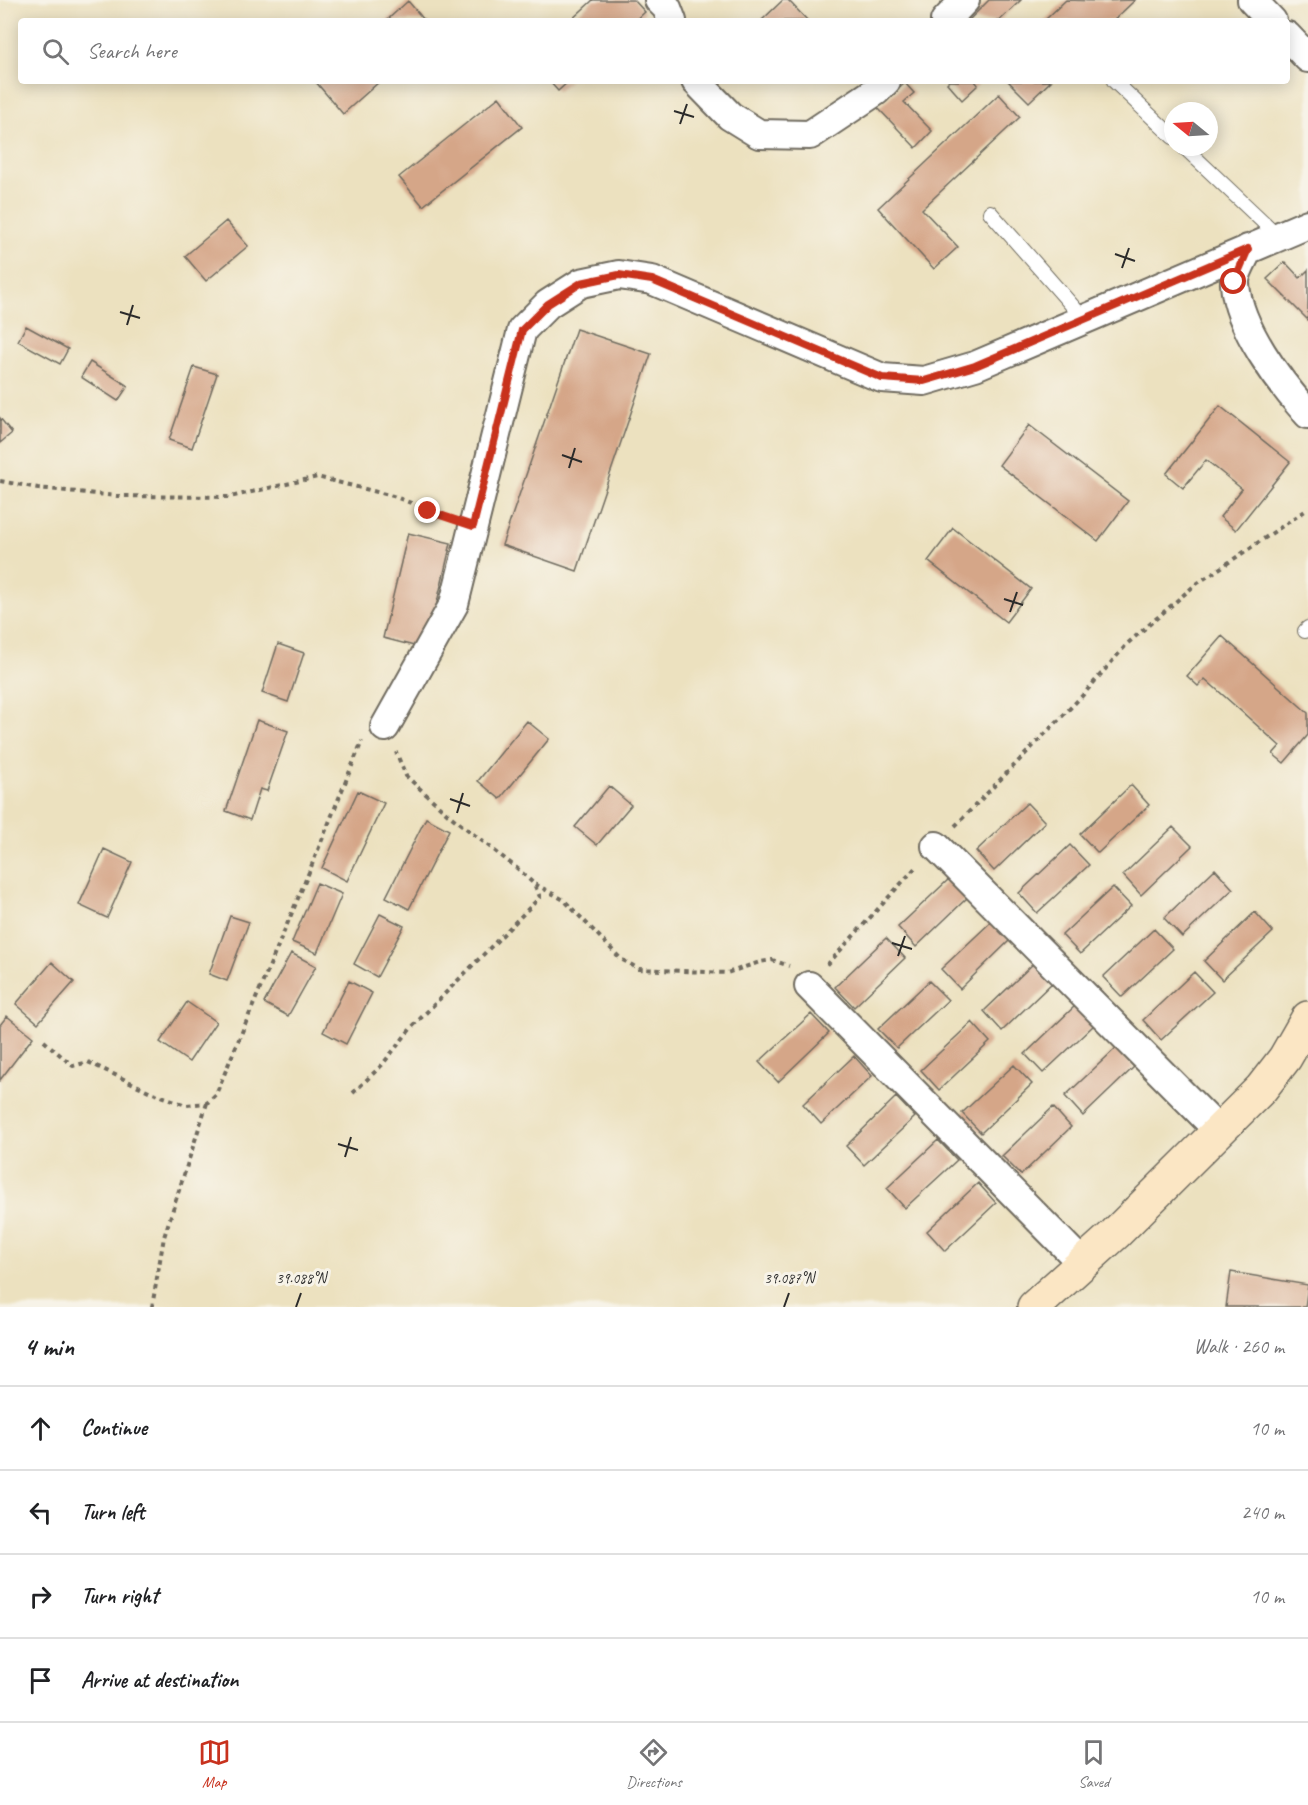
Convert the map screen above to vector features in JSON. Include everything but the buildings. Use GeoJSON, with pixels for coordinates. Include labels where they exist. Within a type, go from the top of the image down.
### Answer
{"type":"FeatureCollection","features":[{"type":"Feature","properties":{"kind":"main road"},"geometry":{"type":"LineString","coordinates":[[1034,1307],[1083,1264],[1261,1089],[1285,1058],[1308,1018]]}},
{"type":"Feature","properties":{"kind":"street"},"geometry":{"type":"LineString","coordinates":[[659,0],[667,8],[671,18]]}},
{"type":"Feature","properties":{"kind":"street"},"geometry":{"type":"LineString","coordinates":[[948,18],[965,0]]}},
{"type":"Feature","properties":{"kind":"street"},"geometry":{"type":"LineString","coordinates":[[1252,0],[1269,18]]}},
{"type":"Feature","properties":{"kind":"street"},"geometry":{"type":"LineString","coordinates":[[1290,39],[1308,58]]}},
{"type":"Feature","properties":{"kind":"street"},"geometry":{"type":"LineString","coordinates":[[699,84],[730,116],[759,134],[810,135],[883,84]]}},
{"type":"Feature","properties":{"kind":"street"},"geometry":{"type":"LineString","coordinates":[[385,727],[454,604],[522,330],[548,304],[581,283],[619,275],[652,280],[882,378],[924,381],[975,366],[1308,224]]}},
{"type":"Feature","properties":{"kind":"street"},"geometry":{"type":"LineString","coordinates":[[1248,249],[1234,282],[1245,325],[1291,395],[1308,414]]}},
{"type":"Feature","properties":{"kind":"street"},"geometry":{"type":"LineString","coordinates":[[936,846],[1218,1130]]}},
{"type":"Feature","properties":{"kind":"street"},"geometry":{"type":"LineString","coordinates":[[809,986],[1083,1264]]}},
{"type":"Feature","properties":{"kind":"lane"},"geometry":{"type":"LineString","coordinates":[[1117,84],[1164,128]]}},
{"type":"Feature","properties":{"kind":"lane"},"geometry":{"type":"LineString","coordinates":[[1193,156],[1278,237]]}},
{"type":"Feature","properties":{"kind":"lane"},"geometry":{"type":"LineString","coordinates":[[990,212],[1084,320]]}},
{"type":"Feature","properties":{"kind":"path"},"geometry":{"type":"LineString","coordinates":[[0,481],[116,496],[230,497],[317,477],[393,496],[473,526]]}},
{"type":"Feature","properties":{"kind":"path"},"geometry":{"type":"LineString","coordinates":[[152,1307],[164,1237],[207,1103],[216,1094],[361,742],[385,727],[406,776],[534,884],[564,900],[621,959],[639,969],[727,973],[772,960],[788,965],[797,971],[809,986],[936,846],[1082,696],[1128,643],[1195,585],[1308,509]]}},
{"type":"Feature","properties":{"kind":"path"},"geometry":{"type":"LineString","coordinates":[[353,1093],[382,1065],[412,1027],[540,897],[534,884]]}},
{"type":"Feature","properties":{"kind":"path"},"geometry":{"type":"LineString","coordinates":[[44,1041],[74,1066],[88,1062],[153,1093],[186,1105],[207,1103]]}},
{"type":"Feature","properties":{"kind":"route"},"geometry":{"type":"LineString","coordinates":[[428,511],[473,526],[522,330],[548,304],[581,283],[619,275],[652,280],[882,378],[924,381],[975,366],[1248,249],[1234,282]]}}]}
